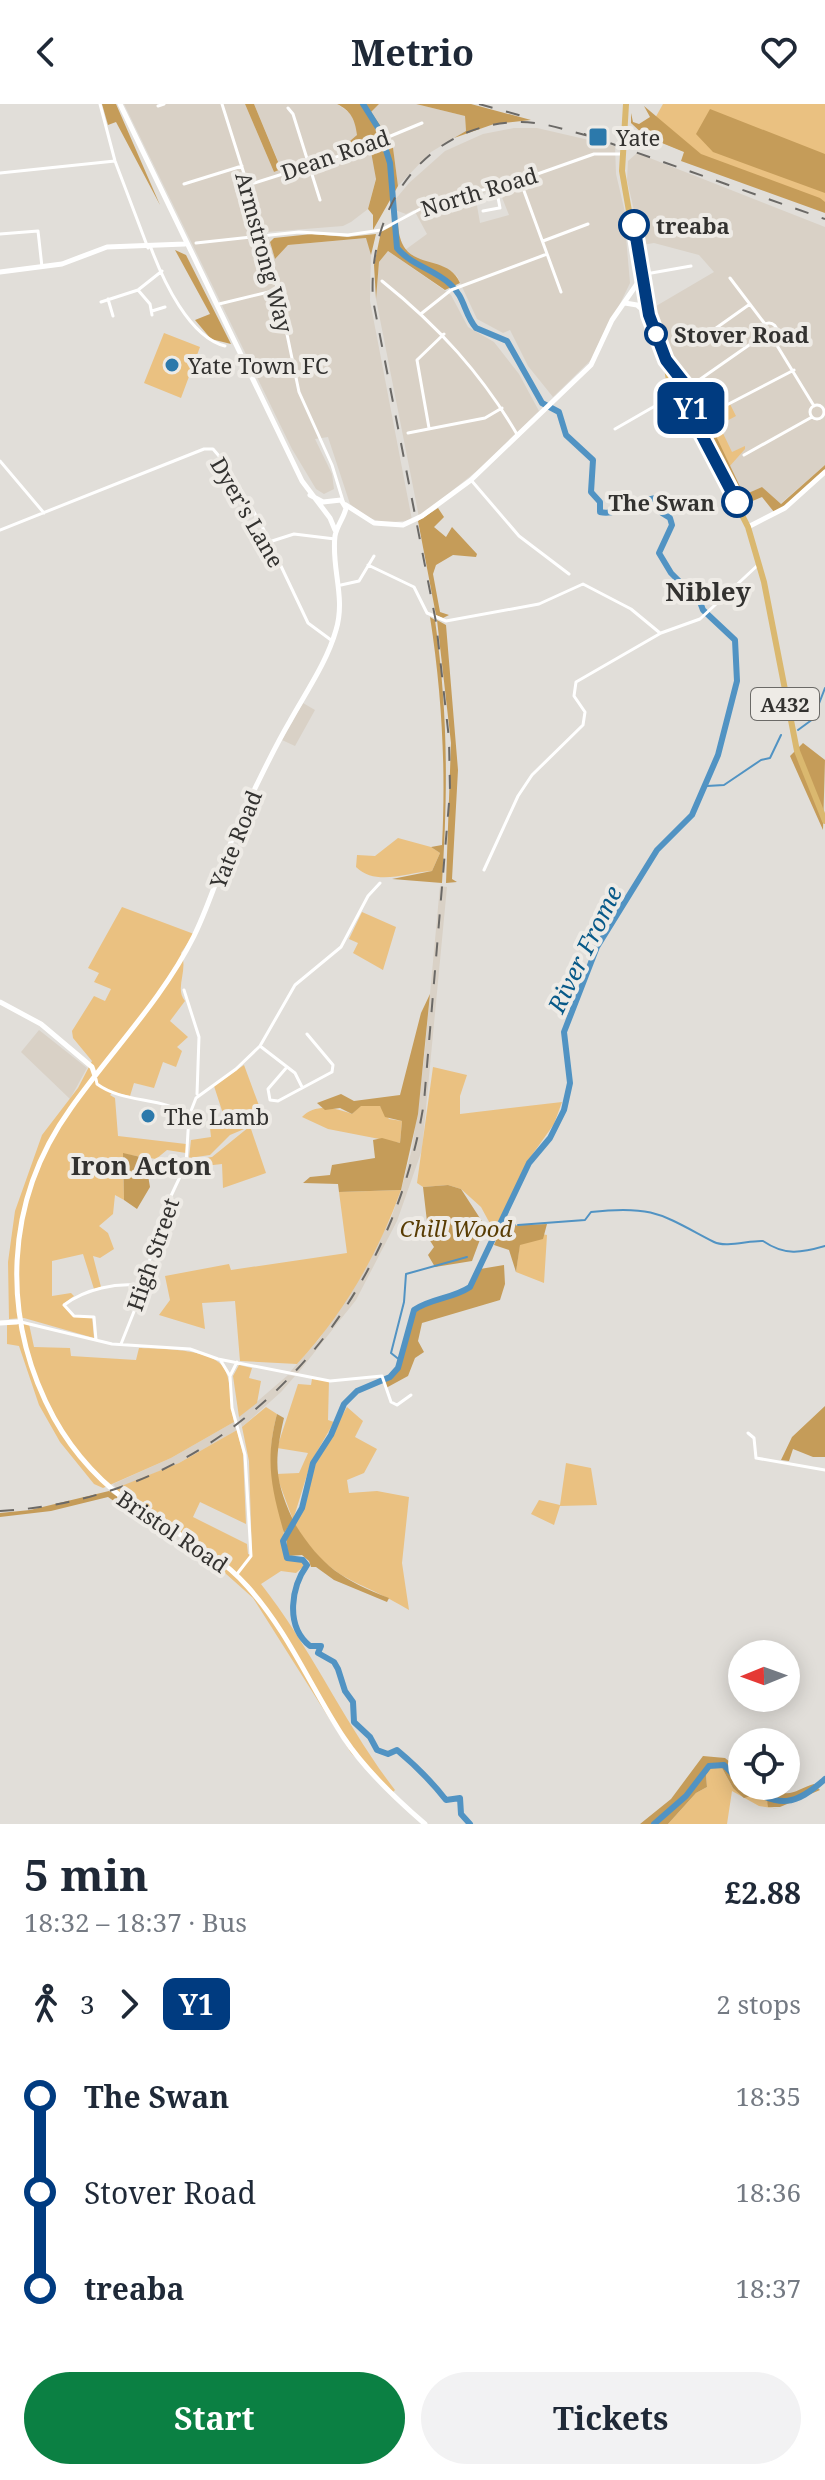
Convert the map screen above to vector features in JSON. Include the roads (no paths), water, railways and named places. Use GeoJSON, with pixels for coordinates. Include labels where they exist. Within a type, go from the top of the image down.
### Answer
{"type":"FeatureCollection","features":[{"type":"Feature","properties":{"kind":"main road"},"geometry":{"type":"LineString","coordinates":[[120,104],[185,244],[310,495],[328,516],[358,516],[385,525],[410,523],[471,480],[596,358],[612,320],[637,289],[640,276]]}},
{"type":"Feature","properties":{"kind":"main road"},"geometry":{"type":"LineString","coordinates":[[626,104],[621,148],[640,276],[676,401],[688,393],[666,360]]}},
{"type":"Feature","properties":{"kind":"main road"},"geometry":{"type":"LineString","coordinates":[[174,246],[180,233]]}},
{"type":"Feature","properties":{"kind":"main road"},"geometry":{"type":"LineString","coordinates":[[0,272],[67,263],[107,247],[150,248],[185,244]]}},
{"type":"Feature","properties":{"kind":"main road"},"geometry":{"type":"LineString","coordinates":[[627,300],[644,297]]}},
{"type":"Feature","properties":{"kind":"main road"},"geometry":{"type":"LineString","coordinates":[[633,303],[644,297]]}},
{"type":"Feature","properties":{"kind":"main road"},"geometry":{"type":"LineString","coordinates":[[627,300],[649,315]]}},
{"type":"Feature","properties":{"kind":"main road"},"geometry":{"type":"LineString","coordinates":[[670,388],[676,382],[683,382]]}},
{"type":"Feature","properties":{"kind":"main road","name":"A432"},"geometry":{"type":"LineString","coordinates":[[688,393],[694,420],[748,527],[760,564],[797,751],[825,821]]}},
{"type":"Feature","properties":{"kind":"main road","name":"A432"},"geometry":{"type":"LineString","coordinates":[[676,401],[694,420]]}},
{"type":"Feature","properties":{"kind":"main road"},"geometry":{"type":"LineString","coordinates":[[748,527],[785,508],[825,472]]}},
{"type":"Feature","properties":{"kind":"main road"},"geometry":{"type":"LineString","coordinates":[[310,495],[344,503],[358,516]]}},
{"type":"Feature","properties":{"kind":"main road"},"geometry":{"type":"LineString","coordinates":[[328,516],[330,501]]}},
{"type":"Feature","properties":{"kind":"main road"},"geometry":{"type":"LineString","coordinates":[[335,537],[344,516],[344,503]]}},
{"type":"Feature","properties":{"kind":"main road","name":"Yate Road"},"geometry":{"type":"LineString","coordinates":[[17,1322],[16,1245],[30,1182],[57,1129],[141,1020],[185,954],[212,896],[242,813],[332,641],[339,619],[341,585],[335,537],[328,516]]}},
{"type":"Feature","properties":{"kind":"main road"},"geometry":{"type":"LineString","coordinates":[[0,1002],[41,1024],[92,1067],[95,1077]]}},
{"type":"Feature","properties":{"kind":"main road"},"geometry":{"type":"LineString","coordinates":[[0,1323],[17,1322]]}},
{"type":"Feature","properties":{"kind":"main road","name":"Bristol Road"},"geometry":{"type":"LineString","coordinates":[[17,1322],[43,1398],[78,1454],[124,1499],[201,1547],[237,1574],[268,1611],[352,1748],[425,1824]]}},
{"type":"Feature","properties":{"kind":"street"},"geometry":{"type":"LineString","coordinates":[[100,104],[115,161],[150,248],[203,334],[225,346]]}},
{"type":"Feature","properties":{"kind":"street"},"geometry":{"type":"LineString","coordinates":[[158,106],[164,104]]}},
{"type":"Feature","properties":{"kind":"street","name":"Armstrong Way"},"geometry":{"type":"LineString","coordinates":[[222,104],[265,236],[299,392],[332,465],[344,503]]}},
{"type":"Feature","properties":{"kind":"street"},"geometry":{"type":"LineString","coordinates":[[288,108],[293,114],[320,200]]}},
{"type":"Feature","properties":{"kind":"street","name":"Dean Road"},"geometry":{"type":"LineString","coordinates":[[248,185],[422,123]]}},
{"type":"Feature","properties":{"kind":"street","name":"North Road"},"geometry":{"type":"LineString","coordinates":[[196,243],[312,232],[348,235],[390,226],[437,200],[496,187],[621,148]]}},
{"type":"Feature","properties":{"kind":"street"},"geometry":{"type":"LineString","coordinates":[[0,173],[115,161]]}},
{"type":"Feature","properties":{"kind":"street"},"geometry":{"type":"LineString","coordinates":[[184,184],[242,166]]}},
{"type":"Feature","properties":{"kind":"street"},"geometry":{"type":"LineString","coordinates":[[520,180],[561,292]]}},
{"type":"Feature","properties":{"kind":"street"},"geometry":{"type":"LineString","coordinates":[[483,211],[501,207],[496,187]]}},
{"type":"Feature","properties":{"kind":"street"},"geometry":{"type":"LineString","coordinates":[[543,241],[588,224]]}},
{"type":"Feature","properties":{"kind":"street"},"geometry":{"type":"LineString","coordinates":[[0,234],[38,231],[42,267]]}},
{"type":"Feature","properties":{"kind":"street"},"geometry":{"type":"LineString","coordinates":[[422,313],[451,290],[547,254]]}},
{"type":"Feature","properties":{"kind":"street"},"geometry":{"type":"LineString","coordinates":[[640,276],[691,266]]}},
{"type":"Feature","properties":{"kind":"street"},"geometry":{"type":"LineString","coordinates":[[101,302],[138,290],[162,271]]}},
{"type":"Feature","properties":{"kind":"street"},"geometry":{"type":"LineString","coordinates":[[730,278],[765,324],[776,326],[773,339]]}},
{"type":"Feature","properties":{"kind":"street"},"geometry":{"type":"LineString","coordinates":[[382,281],[444,334],[502,408],[518,436]]}},
{"type":"Feature","properties":{"kind":"street"},"geometry":{"type":"LineString","coordinates":[[138,290],[147,299],[152,313],[165,307]]}},
{"type":"Feature","properties":{"kind":"street"},"geometry":{"type":"LineString","coordinates":[[215,305],[278,290]]}},
{"type":"Feature","properties":{"kind":"street"},"geometry":{"type":"LineString","coordinates":[[108,299],[113,316]]}},
{"type":"Feature","properties":{"kind":"street"},"geometry":{"type":"LineString","coordinates":[[695,343],[750,304]]}},
{"type":"Feature","properties":{"kind":"street"},"geometry":{"type":"LineString","coordinates":[[688,393],[699,380],[762,336],[765,324]]}},
{"type":"Feature","properties":{"kind":"street"},"geometry":{"type":"LineString","coordinates":[[429,428],[417,360],[444,334]]}},
{"type":"Feature","properties":{"kind":"street"},"geometry":{"type":"LineString","coordinates":[[762,336],[773,339],[794,370],[814,406],[812,417]]}},
{"type":"Feature","properties":{"kind":"street"},"geometry":{"type":"LineString","coordinates":[[717,410],[794,370]]}},
{"type":"Feature","properties":{"kind":"street"},"geometry":{"type":"LineString","coordinates":[[683,382],[699,380]]}},
{"type":"Feature","properties":{"kind":"street"},"geometry":{"type":"LineString","coordinates":[[655,406],[670,388]]}},
{"type":"Feature","properties":{"kind":"street"},"geometry":{"type":"LineString","coordinates":[[722,400],[725,406]]}},
{"type":"Feature","properties":{"kind":"street"},"geometry":{"type":"LineString","coordinates":[[615,429],[655,406],[676,401]]}},
{"type":"Feature","properties":{"kind":"street"},"geometry":{"type":"LineString","coordinates":[[814,406],[824,408],[821,418],[825,427]]}},
{"type":"Feature","properties":{"kind":"street"},"geometry":{"type":"LineString","coordinates":[[408,433],[485,418],[502,408]]}},
{"type":"Feature","properties":{"kind":"street"},"geometry":{"type":"LineString","coordinates":[[744,455],[812,417],[821,418]]}},
{"type":"Feature","properties":{"kind":"street","name":"Dyer's Lane"},"geometry":{"type":"LineString","coordinates":[[0,530],[204,449],[213,449],[225,463],[269,542],[308,623],[332,641]]}},
{"type":"Feature","properties":{"kind":"street"},"geometry":{"type":"LineString","coordinates":[[0,461],[44,513]]}},
{"type":"Feature","properties":{"kind":"street"},"geometry":{"type":"LineString","coordinates":[[471,480],[519,536],[569,574]]}},
{"type":"Feature","properties":{"kind":"street"},"geometry":{"type":"LineString","coordinates":[[330,501],[338,489]]}},
{"type":"Feature","properties":{"kind":"street"},"geometry":{"type":"LineString","coordinates":[[269,542],[294,534],[335,537]]}},
{"type":"Feature","properties":{"kind":"street"},"geometry":{"type":"LineString","coordinates":[[341,585],[359,581],[374,556]]}},
{"type":"Feature","properties":{"kind":"street"},"geometry":{"type":"LineString","coordinates":[[484,870],[532,775],[585,721],[585,712],[574,696],[576,682],[661,633],[704,615],[760,564]]}},
{"type":"Feature","properties":{"kind":"street"},"geometry":{"type":"LineString","coordinates":[[368,565],[414,587],[429,615],[442,620],[539,604],[580,584],[631,609],[661,633]]}},
{"type":"Feature","properties":{"kind":"street"},"geometry":{"type":"LineString","coordinates":[[196,1098],[236,1069],[260,1046],[295,985],[347,939],[368,896],[380,883]]}},
{"type":"Feature","properties":{"kind":"street"},"geometry":{"type":"LineString","coordinates":[[184,990],[198,1032],[199,1083],[196,1098]]}},
{"type":"Feature","properties":{"kind":"street"},"geometry":{"type":"LineString","coordinates":[[276,1019],[282,1023]]}},
{"type":"Feature","properties":{"kind":"street"},"geometry":{"type":"LineString","coordinates":[[287,1067],[268,1089],[267,1097],[277,1102],[332,1072],[333,1065],[309,1035]]}},
{"type":"Feature","properties":{"kind":"street"},"geometry":{"type":"LineString","coordinates":[[260,1046],[287,1067],[303,1088]]}},
{"type":"Feature","properties":{"kind":"street"},"geometry":{"type":"LineString","coordinates":[[95,1077],[97,1084],[117,1096],[184,1112],[189,1116]]}},
{"type":"Feature","properties":{"kind":"street"},"geometry":{"type":"LineString","coordinates":[[199,1083],[206,1089]]}},
{"type":"Feature","properties":{"kind":"street","name":"High Street"},"geometry":{"type":"LineString","coordinates":[[121,1344],[143,1286],[162,1215],[186,1164],[189,1116],[196,1098]]}},
{"type":"Feature","properties":{"kind":"street"},"geometry":{"type":"LineString","coordinates":[[184,1112],[192,1106]]}},
{"type":"Feature","properties":{"kind":"street"},"geometry":{"type":"LineString","coordinates":[[96,1340],[94,1317],[74,1316],[64,1305],[86,1292],[126,1284],[143,1286]]}},
{"type":"Feature","properties":{"kind":"street"},"geometry":{"type":"LineString","coordinates":[[17,1322],[33,1322],[121,1344],[190,1349],[218,1359],[330,1381],[385,1379],[391,1402],[397,1405],[411,1395]]}},
{"type":"Feature","properties":{"kind":"street"},"geometry":{"type":"LineString","coordinates":[[218,1359],[225,1364],[230,1376]]}},
{"type":"Feature","properties":{"kind":"street"},"geometry":{"type":"LineString","coordinates":[[230,1376],[237,1362]]}},
{"type":"Feature","properties":{"kind":"street","name":"Bristol Road"},"geometry":{"type":"LineString","coordinates":[[230,1376],[235,1417],[246,1463],[245,1501],[251,1556],[237,1574]]}},
{"type":"Feature","properties":{"kind":"street"},"geometry":{"type":"LineString","coordinates":[[748,1433],[754,1438],[756,1458],[825,1470]]}},
{"type":"Feature","properties":{"kind":"waterway","name":"River Frome"},"geometry":{"type":"LineString","coordinates":[[363,104],[380,131],[390,163],[397,248],[450,284],[459,294],[476,328],[507,341],[542,403],[559,412],[566,435],[593,460],[591,492],[600,502],[600,512],[608,513],[655,498],[661,499],[662,513],[670,518],[672,525],[659,553],[671,573],[700,602],[703,610],[735,640],[737,681],[718,755],[692,815],[657,850],[597,947],[564,1032],[570,1083],[564,1110],[550,1138],[529,1163],[470,1287],[414,1310],[398,1368],[390,1377],[357,1391],[344,1404],[331,1435],[313,1463],[302,1508],[283,1541],[287,1558],[303,1560],[307,1565],[295,1594],[296,1627],[310,1646],[321,1646],[318,1653],[334,1662],[345,1691],[353,1702],[354,1722],[370,1737],[377,1750],[388,1754],[397,1750],[446,1800],[460,1798],[461,1814],[470,1824]]}},
{"type":"Feature","properties":{"kind":"waterway"},"geometry":{"type":"LineString","coordinates":[[798,730],[813,719],[825,688]]}},
{"type":"Feature","properties":{"kind":"waterway"},"geometry":{"type":"LineString","coordinates":[[707,786],[724,785],[761,760],[770,758],[781,735]]}},
{"type":"Feature","properties":{"kind":"waterway"},"geometry":{"type":"LineString","coordinates":[[518,1225],[585,1220],[591,1212],[644,1211],[669,1219],[719,1244],[763,1241],[793,1252],[825,1246]]}},
{"type":"Feature","properties":{"kind":"waterway"},"geometry":{"type":"LineString","coordinates":[[502,1226],[515,1225]]}},
{"type":"Feature","properties":{"kind":"waterway"},"geometry":{"type":"LineString","coordinates":[[401,1361],[391,1353],[404,1302],[406,1274],[467,1257]]}},
{"type":"Feature","properties":{"kind":"waterway","name":"River Frome"},"geometry":{"type":"LineString","coordinates":[[654,1824],[686,1796],[709,1766],[724,1765],[728,1769]]}},
{"type":"Feature","properties":{"kind":"waterway","name":"River Frome"},"geometry":{"type":"LineString","coordinates":[[800,1797],[825,1779]]}},
{"type":"Feature","properties":{"kind":"waterway","name":"River Frome"},"geometry":{"type":"LineString","coordinates":[[774,1800],[792,1800]]}},
{"type":"Feature","properties":{"kind":"railway"},"geometry":{"type":"LineString","coordinates":[[479,104],[526,117]]}},
{"type":"Feature","properties":{"kind":"railway"},"geometry":{"type":"LineString","coordinates":[[0,1511],[82,1499],[157,1472],[225,1433],[284,1383],[335,1323],[376,1255],[406,1181],[424,1102],[450,791],[449,739],[436,622],[373,300],[374,266],[380,234],[392,204],[408,177],[430,155],[456,137],[487,126],[521,122],[549,125],[594,137]]}},
{"type":"Feature","properties":{"kind":"railway"},"geometry":{"type":"LineString","coordinates":[[584,134],[825,219]]}},
{"type":"Feature","properties":{"kind":"place","name":"Yate"},"geometry":{"type":"Point","coordinates":[598,137]}},
{"type":"Feature","properties":{"kind":"place","name":"treaba"},"geometry":{"type":"Point","coordinates":[634,225]}},
{"type":"Feature","properties":{"kind":"place","name":"Stover Road"},"geometry":{"type":"Point","coordinates":[656,334]}},
{"type":"Feature","properties":{"kind":"place","name":"Yate Town FC"},"geometry":{"type":"Point","coordinates":[172,365]}},
{"type":"Feature","properties":{"kind":"place","name":"The Swan"},"geometry":{"type":"Point","coordinates":[737,502]}},
{"type":"Feature","properties":{"kind":"place","name":"The Lamb"},"geometry":{"type":"Point","coordinates":[148,1116]}},
{"type":"Feature","properties":{"kind":"district","name":"Nibley"},"geometry":{"type":"Point","coordinates":[708,591]}},
{"type":"Feature","properties":{"kind":"district","name":"Iron Acton"},"geometry":{"type":"Point","coordinates":[141,1165]}},
{"type":"Feature","properties":{"kind":"park label","name":"Chill Wood"},"geometry":{"type":"Point","coordinates":[456,1228]}}]}
